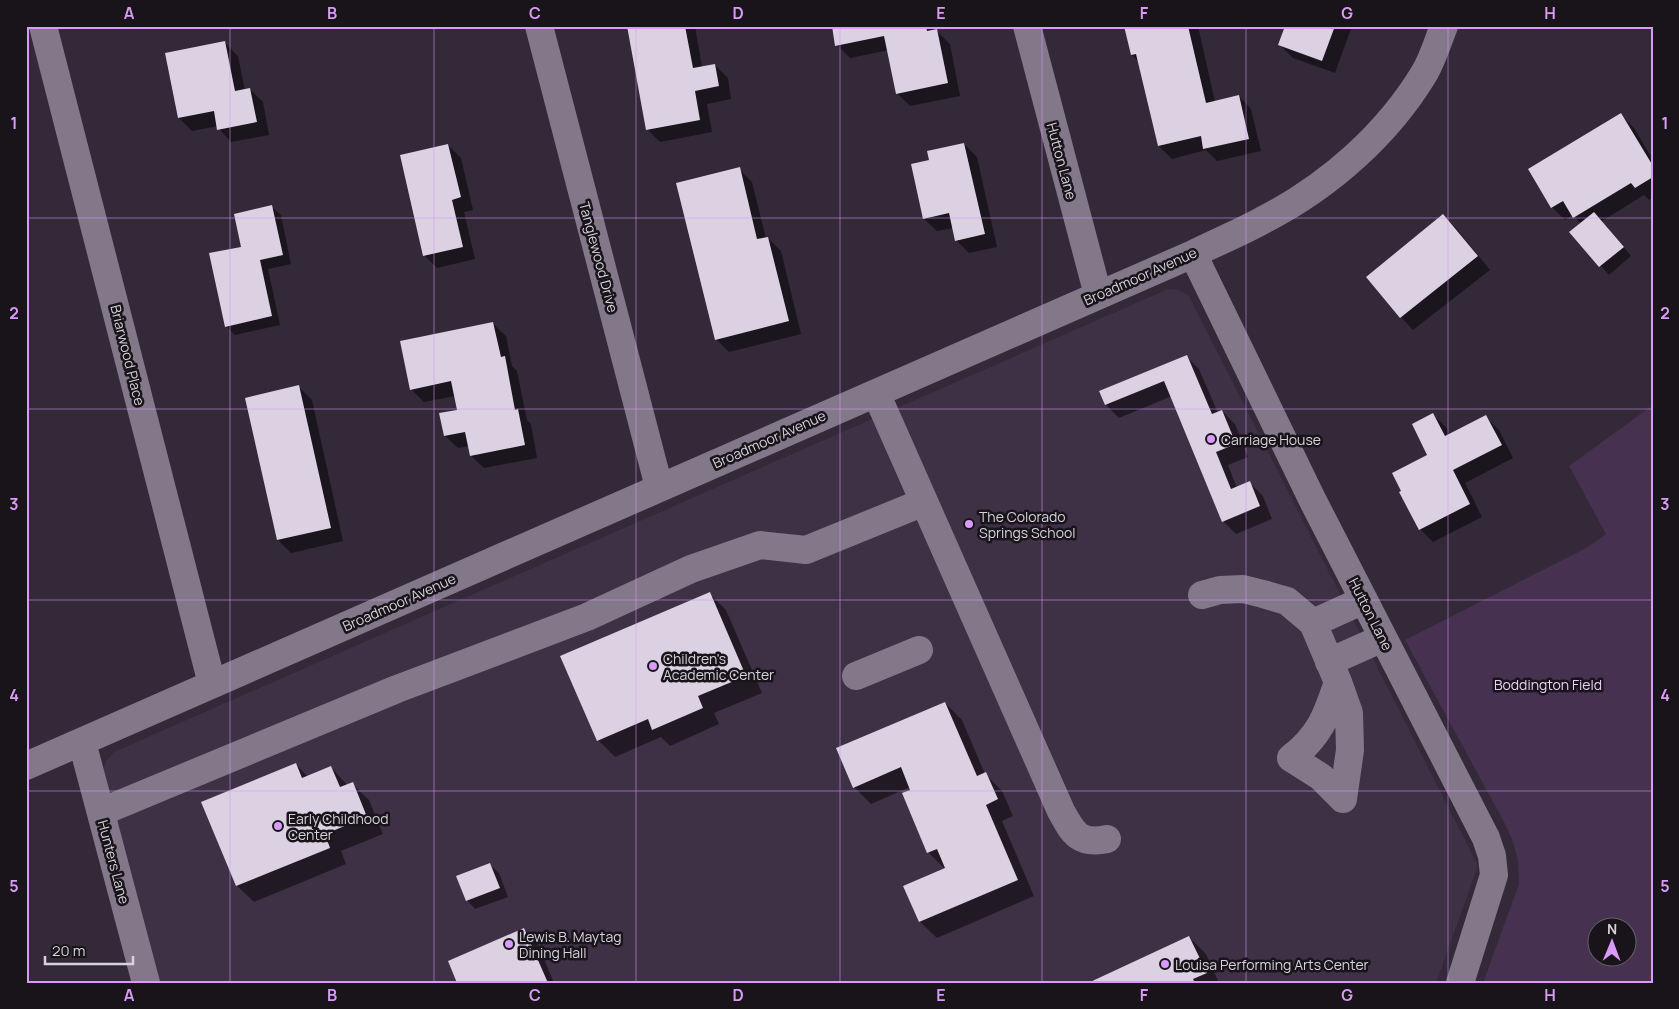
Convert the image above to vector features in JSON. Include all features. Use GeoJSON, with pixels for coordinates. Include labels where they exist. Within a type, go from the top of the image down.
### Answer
{"type":"FeatureCollection","features":[{"type":"Feature","properties":{"kind":"street","name":"Briarwood Place"},"geometry":{"type":"LineString","coordinates":[[43,26],[212,684]]}},
{"type":"Feature","properties":{"kind":"street","name":"Tanglewood Drive"},"geometry":{"type":"LineString","coordinates":[[539,26],[658,487]]}},
{"type":"Feature","properties":{"kind":"street","name":"Hutton Lane"},"geometry":{"type":"LineString","coordinates":[[1027,26],[1098,295]]}},
{"type":"Feature","properties":{"kind":"street","name":"Broadmoor Avenue"},"geometry":{"type":"LineString","coordinates":[[26,766],[658,487],[1193,254],[1266,219],[1340,169],[1375,137],[1405,103],[1426,70],[1444,26]]}},
{"type":"Feature","properties":{"kind":"street","name":"Hutton Lane"},"geometry":{"type":"LineString","coordinates":[[1193,254],[1312,499],[1486,838],[1492,856],[1494,875],[1460,983]]}},
{"type":"Feature","properties":{"kind":"street"},"geometry":{"type":"LineString","coordinates":[[876,393],[1068,824],[1086,841],[1095,842],[1107,839]]}},
{"type":"Feature","properties":{"kind":"street"},"geometry":{"type":"LineString","coordinates":[[101,812],[397,689],[586,617],[691,569],[760,545],[806,550],[924,502]]}},
{"type":"Feature","properties":{"kind":"street"},"geometry":{"type":"LineString","coordinates":[[1202,595],[1220,590],[1243,589],[1287,601],[1313,623],[1334,672],[1383,638]]}},
{"type":"Feature","properties":{"kind":"street"},"geometry":{"type":"LineString","coordinates":[[1313,623],[1364,600]]}},
{"type":"Feature","properties":{"kind":"street"},"geometry":{"type":"LineString","coordinates":[[856,676],[920,650]]}},
{"type":"Feature","properties":{"kind":"street","name":"Hunters Lane"},"geometry":{"type":"LineString","coordinates":[[82,742],[146,983]]}},
{"type":"Feature","properties":{"kind":"shaded area","name":"The Colorado Springs School"},"geometry":{"type":"Polygon","coordinates":[[[1168,289],[1178,290],[1189,296],[1478,866],[1436,983],[158,983],[102,774],[106,761],[114,752],[1168,289]]]}},
{"type":"Feature","properties":{"kind":"green space","name":"Boddington Field"},"geometry":{"type":"Polygon","coordinates":[[[1653,405],[1653,983],[1483,983],[1519,884],[1518,861],[1513,842],[1505,824],[1405,640],[1588,547],[1606,534],[1569,466],[1653,405]]]}},
{"type":"Feature","properties":{"kind":"building"},"geometry":{"type":"Polygon","coordinates":[[[627,26],[685,26],[693,68],[715,64],[719,86],[695,91],[700,120],[646,130],[627,26]]]}},
{"type":"Feature","properties":{"kind":"building"},"geometry":{"type":"Polygon","coordinates":[[[832,26],[926,26],[927,31],[937,29],[948,83],[896,94],[884,36],[835,46],[832,26]]]}},
{"type":"Feature","properties":{"kind":"building"},"geometry":{"type":"Polygon","coordinates":[[[1124,26],[1188,26],[1206,103],[1239,95],[1249,139],[1203,149],[1201,136],[1158,146],[1136,54],[1131,55],[1124,26]]]}},
{"type":"Feature","properties":{"kind":"building"},"geometry":{"type":"Polygon","coordinates":[[[1285,26],[1335,26],[1322,61],[1278,45],[1285,26]]]}},
{"type":"Feature","properties":{"kind":"building"},"geometry":{"type":"Polygon","coordinates":[[[225,41],[235,91],[250,88],[257,122],[217,130],[214,111],[178,118],[165,53],[225,41]]]}},
{"type":"Feature","properties":{"kind":"building"},"geometry":{"type":"Polygon","coordinates":[[[1621,113],[1653,166],[1653,177],[1635,188],[1631,183],[1573,218],[1563,201],[1551,208],[1528,169],[1621,113]]]}},
{"type":"Feature","properties":{"kind":"building"},"geometry":{"type":"Polygon","coordinates":[[[964,143],[985,234],[955,241],[949,213],[923,219],[911,164],[929,160],[927,151],[964,143]]]}},
{"type":"Feature","properties":{"kind":"building"},"geometry":{"type":"Polygon","coordinates":[[[448,144],[461,197],[452,200],[463,247],[423,256],[400,155],[448,144]]]}},
{"type":"Feature","properties":{"kind":"building"},"geometry":{"type":"Polygon","coordinates":[[[740,167],[757,239],[768,237],[789,321],[715,340],[676,183],[740,167]]]}},
{"type":"Feature","properties":{"kind":"building"},"geometry":{"type":"Polygon","coordinates":[[[272,205],[283,255],[260,260],[272,316],[225,327],[209,253],[241,247],[234,214],[272,205]]]}},
{"type":"Feature","properties":{"kind":"building"},"geometry":{"type":"Polygon","coordinates":[[[1594,212],[1624,247],[1599,267],[1569,232],[1594,212]]]}},
{"type":"Feature","properties":{"kind":"building"},"geometry":{"type":"Polygon","coordinates":[[[1443,214],[1478,256],[1400,318],[1366,277],[1443,214]]]}},
{"type":"Feature","properties":{"kind":"building"},"geometry":{"type":"Polygon","coordinates":[[[493,322],[501,357],[505,356],[515,410],[518,409],[525,445],[470,456],[465,432],[444,436],[439,413],[457,410],[451,381],[410,390],[400,341],[493,322]]]}},
{"type":"Feature","properties":{"kind":"building","name":"Carriage House"},"geometry":{"type":"Polygon","coordinates":[[[1187,355],[1212,414],[1222,410],[1236,444],[1216,452],[1231,489],[1250,481],[1260,506],[1222,522],[1164,381],[1105,405],[1099,391],[1187,355]]]}},
{"type":"Feature","properties":{"kind":"building"},"geometry":{"type":"Polygon","coordinates":[[[299,385],[331,528],[277,540],[245,398],[299,385]]]}},
{"type":"Feature","properties":{"kind":"building"},"geometry":{"type":"Polygon","coordinates":[[[1433,413],[1445,436],[1486,415],[1502,445],[1453,470],[1470,504],[1419,530],[1399,492],[1401,491],[1392,473],[1427,455],[1412,424],[1433,413]]]}},
{"type":"Feature","properties":{"kind":"building","name":"Children's Academic Center"},"geometry":{"type":"Polygon","coordinates":[[[710,592],[746,676],[698,696],[703,708],[652,730],[648,719],[597,741],[560,656],[710,592]]]}},
{"type":"Feature","properties":{"kind":"building"},"geometry":{"type":"Polygon","coordinates":[[[945,702],[977,776],[986,772],[998,799],[986,805],[1018,880],[919,922],[903,886],[945,868],[937,849],[927,853],[902,793],[910,790],[901,767],[853,788],[836,748],[945,702]]]}},
{"type":"Feature","properties":{"kind":"building","name":"Early Childhood Center"},"geometry":{"type":"Polygon","coordinates":[[[296,763],[302,778],[331,766],[340,787],[353,782],[367,817],[325,834],[330,848],[236,886],[201,802],[296,763]]]}},
{"type":"Feature","properties":{"kind":"building"},"geometry":{"type":"Polygon","coordinates":[[[490,863],[500,888],[466,901],[456,876],[490,863]]]}},
{"type":"Feature","properties":{"kind":"building","name":"Lewis B. Maytag Dining Hall"},"geometry":{"type":"Polygon","coordinates":[[[524,928],[548,983],[457,983],[448,961],[524,928]]]}},
{"type":"Feature","properties":{"kind":"building","name":"Louisa Performing Arts Center"},"geometry":{"type":"Polygon","coordinates":[[[1189,936],[1207,973],[1193,979],[1195,983],[1088,983],[1189,936]]]}},
{"type":"Feature","properties":{"kind":"place","name":"Carriage House"},"geometry":{"type":"Point","coordinates":[1211,439]}},
{"type":"Feature","properties":{"kind":"place","name":"The Colorado Springs School"},"geometry":{"type":"Point","coordinates":[969,524]}},
{"type":"Feature","properties":{"kind":"place","name":"Children's Academic Center"},"geometry":{"type":"Point","coordinates":[653,666]}},
{"type":"Feature","properties":{"kind":"place","name":"Early Childhood Center"},"geometry":{"type":"Point","coordinates":[278,826]}},
{"type":"Feature","properties":{"kind":"place","name":"Lewis B. Maytag Dining Hall"},"geometry":{"type":"Point","coordinates":[509,944]}},
{"type":"Feature","properties":{"kind":"place","name":"Louisa Performing Arts Center"},"geometry":{"type":"Point","coordinates":[1165,964]}}]}
